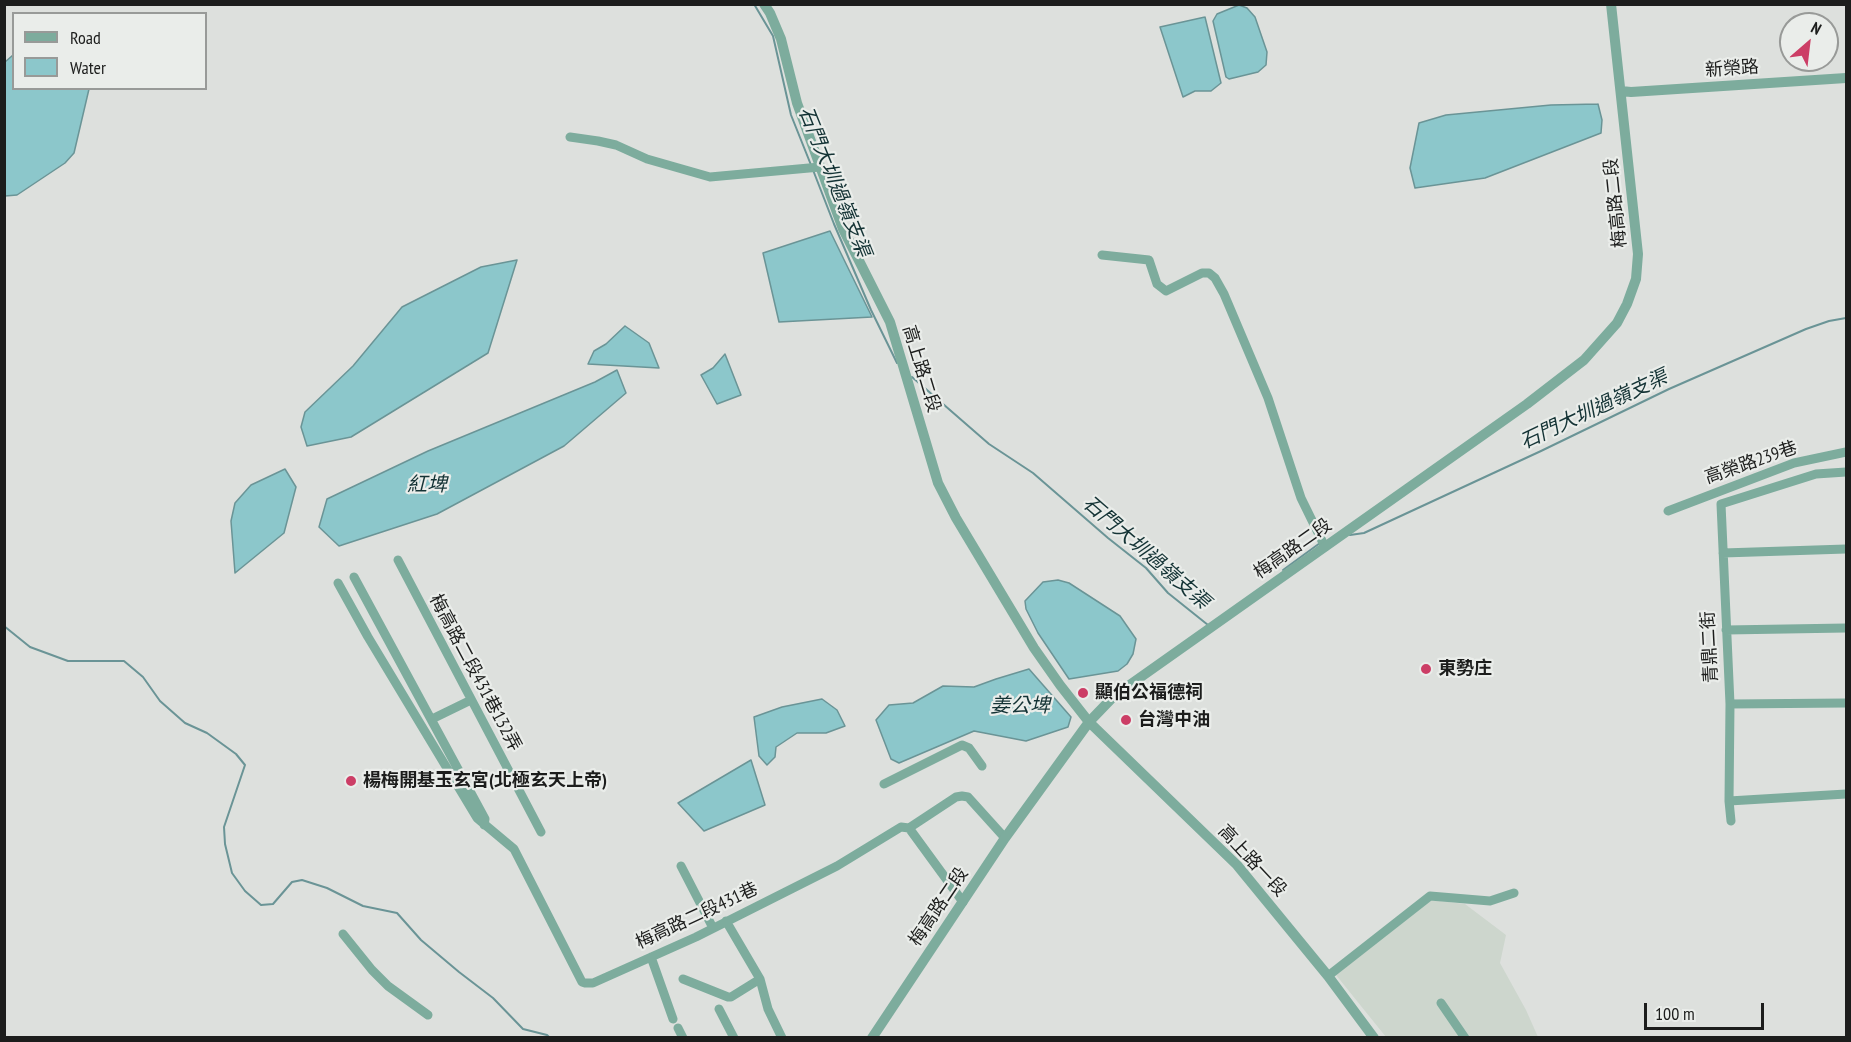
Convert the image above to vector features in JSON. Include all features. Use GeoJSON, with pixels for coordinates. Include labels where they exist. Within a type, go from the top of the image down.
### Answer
{"type":"FeatureCollection","features":[{"type":"Feature","properties":{"kind":"street","name":"高上路二段"},"geometry":{"type":"LineString","coordinates":[[764,4],[781,39],[796,103],[815,167],[843,229],[890,322],[938,483],[956,518],[1034,648],[1060,686],[1089,722]]}},
{"type":"Feature","properties":{"kind":"street","name":"梅高路二段"},"geometry":{"type":"LineString","coordinates":[[872,1038],[1005,838],[1089,722],[1114,696],[1323,543],[1341,536],[1527,404],[1584,360],[1617,323],[1636,279],[1638,254],[1611,4]]}},
{"type":"Feature","properties":{"kind":"street","name":"新榮路"},"geometry":{"type":"LineString","coordinates":[[1621,91],[1846,78]]}},
{"type":"Feature","properties":{"kind":"street"},"geometry":{"type":"LineString","coordinates":[[570,137],[616,145],[647,159],[710,177],[815,167]]}},
{"type":"Feature","properties":{"kind":"street"},"geometry":{"type":"LineString","coordinates":[[1102,255],[1149,260],[1157,284],[1166,291],[1202,273],[1209,273],[1215,278],[1268,398],[1301,498],[1323,543]]}},
{"type":"Feature","properties":{"kind":"street","name":"高榮路239巷"},"geometry":{"type":"LineString","coordinates":[[1668,511],[1794,464],[1846,452]]}},
{"type":"Feature","properties":{"kind":"street","name":"青鼎二街"},"geometry":{"type":"LineString","coordinates":[[1731,821],[1729,801],[1730,704],[1721,504],[1816,474],[1846,472]]}},
{"type":"Feature","properties":{"kind":"street"},"geometry":{"type":"LineString","coordinates":[[1723,553],[1846,549]]}},
{"type":"Feature","properties":{"kind":"street","name":"梅高路二段431巷132弄"},"geometry":{"type":"LineString","coordinates":[[398,560],[541,832]]}},
{"type":"Feature","properties":{"kind":"street"},"geometry":{"type":"LineString","coordinates":[[354,577],[485,819],[484,825]]}},
{"type":"Feature","properties":{"kind":"street","name":"梅高路二段431巷"},"geometry":{"type":"LineString","coordinates":[[338,583],[477,818],[514,849],[582,982],[592,983],[688,941],[837,866],[901,827],[909,828],[956,797],[968,797],[1005,838]]}},
{"type":"Feature","properties":{"kind":"street"},"geometry":{"type":"LineString","coordinates":[[1726,630],[1846,628]]}},
{"type":"Feature","properties":{"kind":"street"},"geometry":{"type":"LineString","coordinates":[[432,719],[471,700]]}},
{"type":"Feature","properties":{"kind":"street"},"geometry":{"type":"LineString","coordinates":[[1730,704],[1846,703]]}},
{"type":"Feature","properties":{"kind":"street","name":"高上路一段"},"geometry":{"type":"LineString","coordinates":[[1089,722],[1237,865],[1328,976],[1374,1038]]}},
{"type":"Feature","properties":{"kind":"street"},"geometry":{"type":"LineString","coordinates":[[884,784],[962,745],[969,748],[982,766]]}},
{"type":"Feature","properties":{"kind":"street"},"geometry":{"type":"LineString","coordinates":[[1729,801],[1846,794]]}},
{"type":"Feature","properties":{"kind":"street"},"geometry":{"type":"LineString","coordinates":[[909,828],[963,902]]}},
{"type":"Feature","properties":{"kind":"street"},"geometry":{"type":"LineString","coordinates":[[681,866],[713,928]]}},
{"type":"Feature","properties":{"kind":"street"},"geometry":{"type":"LineString","coordinates":[[1328,976],[1430,896],[1490,901],[1514,893]]}},
{"type":"Feature","properties":{"kind":"street"},"geometry":{"type":"LineString","coordinates":[[726,921],[760,979],[768,1009],[782,1038]]}},
{"type":"Feature","properties":{"kind":"street"},"geometry":{"type":"LineString","coordinates":[[343,934],[387,986],[428,1015]]}},
{"type":"Feature","properties":{"kind":"street"},"geometry":{"type":"LineString","coordinates":[[651,957],[683,1038]]}},
{"type":"Feature","properties":{"kind":"street"},"geometry":{"type":"LineString","coordinates":[[683,979],[728,997],[760,979]]}},
{"type":"Feature","properties":{"kind":"street"},"geometry":{"type":"LineString","coordinates":[[1441,1003],[1465,1038]]}},
{"type":"Feature","properties":{"kind":"street"},"geometry":{"type":"LineString","coordinates":[[720,1009],[734,1038]]}},
{"type":"Feature","properties":{"kind":"shaded area"},"geometry":{"type":"Polygon","coordinates":[[[1431,900],[1465,904],[1506,935],[1500,963],[1538,1037],[1386,1037],[1336,975],[1431,900]]]}},
{"type":"Feature","properties":{"kind":"water"},"geometry":{"type":"Polygon","coordinates":[[[1239,5],[1247,8],[1255,17],[1267,52],[1266,65],[1258,72],[1229,79],[1226,77],[1213,21],[1217,14],[1239,5]]]}},
{"type":"Feature","properties":{"kind":"water"},"geometry":{"type":"Polygon","coordinates":[[[1205,17],[1221,83],[1211,91],[1195,91],[1183,97],[1160,27],[1205,17]]]}},
{"type":"Feature","properties":{"kind":"water"},"geometry":{"type":"Polygon","coordinates":[[[12,56],[12,90],[89,90],[74,153],[65,163],[17,195],[5,196],[5,62],[12,56]]]}},
{"type":"Feature","properties":{"kind":"water"},"geometry":{"type":"Polygon","coordinates":[[[1598,104],[1602,120],[1601,133],[1485,178],[1415,188],[1410,168],[1419,123],[1446,115],[1551,105],[1598,104]]]}},
{"type":"Feature","properties":{"kind":"water"},"geometry":{"type":"Polygon","coordinates":[[[830,231],[872,317],[779,322],[763,253],[830,231]]]}},
{"type":"Feature","properties":{"kind":"water"},"geometry":{"type":"Polygon","coordinates":[[[517,260],[488,353],[351,437],[307,446],[301,427],[305,412],[353,366],[402,307],[481,267],[517,260]]]}},
{"type":"Feature","properties":{"kind":"water"},"geometry":{"type":"Polygon","coordinates":[[[625,326],[649,343],[659,368],[588,364],[594,351],[606,344],[625,326]]]}},
{"type":"Feature","properties":{"kind":"water"},"geometry":{"type":"Polygon","coordinates":[[[725,354],[741,395],[717,404],[701,375],[713,368],[725,354]]]}},
{"type":"Feature","properties":{"kind":"water","name":"紅埤"},"geometry":{"type":"Polygon","coordinates":[[[617,370],[626,393],[564,446],[437,514],[339,546],[319,527],[327,499],[428,451],[595,382],[617,370]]]}},
{"type":"Feature","properties":{"kind":"water"},"geometry":{"type":"Polygon","coordinates":[[[285,469],[296,487],[284,533],[235,573],[231,521],[235,503],[251,485],[285,469]]]}},
{"type":"Feature","properties":{"kind":"water","name":"姜公埤"},"geometry":{"type":"Polygon","coordinates":[[[1058,580],[1069,583],[1120,616],[1136,639],[1133,654],[1127,664],[1118,671],[1069,679],[1038,633],[1026,609],[1025,601],[1043,582],[1058,580]]]}},
{"type":"Feature","properties":{"kind":"water","name":"姜公埤"},"geometry":{"type":"Polygon","coordinates":[[[1029,669],[1071,717],[1068,727],[1026,741],[974,731],[899,763],[891,759],[876,720],[889,705],[913,703],[943,686],[974,687],[1029,669]]]}},
{"type":"Feature","properties":{"kind":"water"},"geometry":{"type":"Polygon","coordinates":[[[822,699],[837,710],[845,726],[826,733],[797,733],[776,747],[775,757],[767,765],[759,756],[754,717],[782,707],[822,699]]]}},
{"type":"Feature","properties":{"kind":"water"},"geometry":{"type":"Polygon","coordinates":[[[751,760],[765,805],[704,831],[678,803],[751,760]]]}},
{"type":"Feature","properties":{"kind":"waterway","name":"石門大圳過嶺支渠"},"geometry":{"type":"LineString","coordinates":[[754,4],[773,36],[791,115],[811,165]]}},
{"type":"Feature","properties":{"kind":"waterway","name":"石門大圳過嶺支渠"},"geometry":{"type":"LineString","coordinates":[[813,170],[871,310],[897,363]]}},
{"type":"Feature","properties":{"kind":"waterway","name":"石門大圳過嶺支渠"},"geometry":{"type":"LineString","coordinates":[[1350,535],[1364,533],[1669,389],[1806,329],[1846,318]]}},
{"type":"Feature","properties":{"kind":"waterway","name":"石門大圳過嶺支渠"},"geometry":{"type":"LineString","coordinates":[[912,377],[989,444],[1033,473],[1146,568],[1168,593],[1208,625]]}},
{"type":"Feature","properties":{"kind":"waterway","name":"石門大圳過嶺支渠"},"geometry":{"type":"LineString","coordinates":[[1283,570],[1320,543]]}},
{"type":"Feature","properties":{"kind":"waterway"},"geometry":{"type":"LineString","coordinates":[[4,626],[30,647],[68,661],[124,661],[143,677],[160,701],[185,723],[207,733],[236,754],[245,765],[224,827],[225,844],[232,873],[245,891],[261,905],[273,904],[292,882],[302,880],[327,888],[363,906],[397,913],[421,940],[493,998],[523,1029],[547,1035],[550,1038]]}},
{"type":"Feature","properties":{"kind":"place","name":"東勢庄"},"geometry":{"type":"Point","coordinates":[1426,669]}},
{"type":"Feature","properties":{"kind":"place","name":"顯伯公福德祠"},"geometry":{"type":"Point","coordinates":[1083,693]}},
{"type":"Feature","properties":{"kind":"place","name":"台灣中油"},"geometry":{"type":"Point","coordinates":[1126,720]}},
{"type":"Feature","properties":{"kind":"place","name":"楊梅開基玉玄宮(北極玄天上帝)"},"geometry":{"type":"Point","coordinates":[351,781]}}]}
